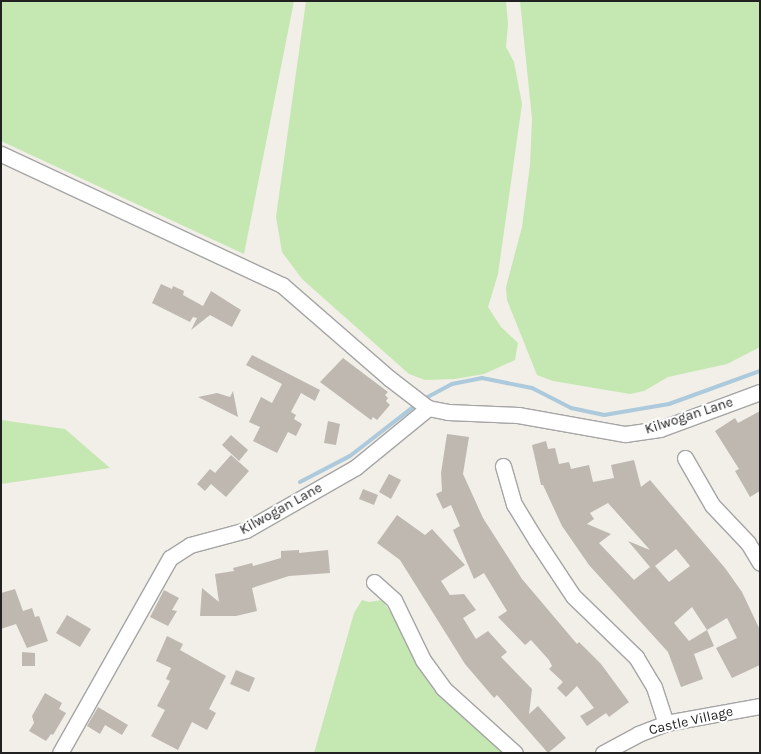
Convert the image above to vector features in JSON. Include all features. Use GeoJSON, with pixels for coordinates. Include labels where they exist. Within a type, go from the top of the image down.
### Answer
{"type":"FeatureCollection","features":[{"type":"Feature","properties":{"kind":"street"},"geometry":{"type":"LineString","coordinates":[[1,154],[282,285],[410,395],[425,406]]}},
{"type":"Feature","properties":{"kind":"street","name":"Kilwogan Lane"},"geometry":{"type":"LineString","coordinates":[[60,753],[170,558],[190,545],[246,530],[356,467],[425,406],[448,412],[518,415],[625,434],[660,429],[760,392]]}},
{"type":"Feature","properties":{"kind":"street"},"geometry":{"type":"LineString","coordinates":[[685,458],[712,505],[748,544],[760,563]]}},
{"type":"Feature","properties":{"kind":"street"},"geometry":{"type":"LineString","coordinates":[[503,466],[514,504],[536,540],[573,596],[636,657],[654,687],[666,724]]}},
{"type":"Feature","properties":{"kind":"street"},"geometry":{"type":"LineString","coordinates":[[374,582],[394,600],[423,660],[443,688],[515,753]]}},
{"type":"Feature","properties":{"kind":"street","name":"Castle Village"},"geometry":{"type":"LineString","coordinates":[[603,753],[638,734],[666,724],[760,708]]}},
{"type":"Feature","properties":{"kind":"green space"},"geometry":{"type":"Polygon","coordinates":[[[1,1],[294,1],[244,254],[1,141],[1,1]]]}},
{"type":"Feature","properties":{"kind":"green space"},"geometry":{"type":"Polygon","coordinates":[[[306,1],[506,1],[508,24],[506,47],[514,62],[522,104],[498,274],[488,307],[501,327],[518,343],[515,360],[484,374],[455,379],[425,380],[409,374],[302,279],[282,252],[276,217],[306,1]]]}},
{"type":"Feature","properties":{"kind":"green space"},"geometry":{"type":"Polygon","coordinates":[[[520,1],[760,1],[760,347],[727,364],[668,377],[644,391],[630,394],[553,381],[537,375],[507,300],[506,287],[522,227],[530,165],[532,119],[520,1]]]}},
{"type":"Feature","properties":{"kind":"green space"},"geometry":{"type":"Polygon","coordinates":[[[1,420],[65,429],[110,468],[1,484],[1,420]]]}},
{"type":"Feature","properties":{"kind":"green space"},"geometry":{"type":"Polygon","coordinates":[[[362,600],[369,602],[382,600],[402,629],[505,753],[314,753],[354,613],[362,600]]]}},
{"type":"Feature","properties":{"kind":"building"},"geometry":{"type":"Polygon","coordinates":[[[161,284],[172,289],[173,286],[184,291],[183,295],[203,306],[211,291],[241,310],[232,327],[210,315],[191,330],[197,318],[193,317],[190,322],[152,303],[161,284]]]}},
{"type":"Feature","properties":{"kind":"building"},"geometry":{"type":"Polygon","coordinates":[[[252,355],[320,390],[315,401],[301,393],[291,412],[296,415],[294,419],[302,424],[296,436],[288,432],[277,453],[253,441],[260,427],[249,422],[261,397],[272,403],[282,384],[246,365],[252,355]]]}},
{"type":"Feature","properties":{"kind":"building"},"geometry":{"type":"Polygon","coordinates":[[[343,358],[388,392],[385,395],[388,398],[386,401],[390,405],[377,420],[373,417],[371,420],[320,382],[343,358]]]}},
{"type":"Feature","properties":{"kind":"building"},"geometry":{"type":"Polygon","coordinates":[[[233,391],[238,417],[198,397],[217,393],[230,397],[233,391]]]}},
{"type":"Feature","properties":{"kind":"building"},"geometry":{"type":"Polygon","coordinates":[[[760,411],[760,491],[750,497],[735,471],[739,469],[715,431],[735,418],[738,423],[760,411]]]}},
{"type":"Feature","properties":{"kind":"building"},"geometry":{"type":"Polygon","coordinates":[[[328,421],[340,424],[336,445],[324,443],[328,421]]]}},
{"type":"Feature","properties":{"kind":"building"},"geometry":{"type":"Polygon","coordinates":[[[447,434],[469,437],[463,474],[483,518],[522,579],[577,644],[579,642],[601,664],[629,702],[609,717],[606,713],[587,726],[580,716],[594,708],[577,686],[566,697],[557,688],[563,682],[549,669],[552,666],[549,660],[531,640],[525,645],[498,617],[507,611],[484,573],[474,579],[453,530],[460,526],[451,505],[443,509],[436,494],[442,491],[441,473],[447,434]]]}},
{"type":"Feature","properties":{"kind":"building"},"geometry":{"type":"Polygon","coordinates":[[[231,435],[248,450],[239,461],[222,445],[231,435]]]}},
{"type":"Feature","properties":{"kind":"building"},"geometry":{"type":"Polygon","coordinates":[[[546,441],[548,449],[555,448],[559,464],[569,462],[571,469],[589,465],[593,482],[614,478],[611,465],[634,460],[641,487],[650,480],[725,568],[742,592],[760,630],[760,665],[732,678],[716,648],[737,638],[727,618],[707,630],[714,646],[694,654],[703,679],[681,687],[668,652],[589,565],[562,526],[543,485],[541,485],[532,445],[546,441]],[[608,503],[590,513],[594,519],[587,524],[611,534],[599,543],[634,580],[650,567],[628,541],[650,550],[608,503]],[[676,549],[655,566],[669,582],[690,566],[676,549]],[[692,607],[674,623],[689,641],[707,630],[692,607]]]}},
{"type":"Feature","properties":{"kind":"building"},"geometry":{"type":"Polygon","coordinates":[[[231,455],[249,471],[226,497],[211,484],[205,491],[197,484],[210,469],[215,473],[231,455]]]}},
{"type":"Feature","properties":{"kind":"building"},"geometry":{"type":"Polygon","coordinates":[[[389,474],[401,480],[391,499],[379,492],[389,474]]]}},
{"type":"Feature","properties":{"kind":"building"},"geometry":{"type":"Polygon","coordinates":[[[363,489],[378,495],[374,505],[359,499],[363,489]]]}},
{"type":"Feature","properties":{"kind":"building"},"geometry":{"type":"Polygon","coordinates":[[[397,515],[425,535],[432,529],[465,565],[441,581],[450,595],[464,594],[476,610],[463,618],[476,639],[488,631],[507,652],[501,657],[532,689],[529,714],[538,706],[566,738],[548,753],[497,695],[494,698],[465,664],[400,560],[377,543],[397,515]]]}},
{"type":"Feature","properties":{"kind":"building"},"geometry":{"type":"Polygon","coordinates":[[[299,550],[299,553],[328,550],[330,573],[289,576],[252,588],[257,611],[236,616],[200,616],[202,588],[219,602],[215,574],[234,571],[233,568],[252,563],[253,566],[281,558],[281,551],[299,550]]]}},
{"type":"Feature","properties":{"kind":"building"},"geometry":{"type":"Polygon","coordinates":[[[15,589],[23,611],[32,608],[35,617],[39,616],[48,641],[27,648],[16,624],[1,629],[1,593],[15,589]]]}},
{"type":"Feature","properties":{"kind":"building"},"geometry":{"type":"Polygon","coordinates":[[[164,590],[179,598],[172,610],[177,611],[168,626],[150,617],[164,590]]]}},
{"type":"Feature","properties":{"kind":"building"},"geometry":{"type":"Polygon","coordinates":[[[67,615],[91,629],[80,647],[56,633],[67,615]]]}},
{"type":"Feature","properties":{"kind":"building"},"geometry":{"type":"Polygon","coordinates":[[[167,636],[183,644],[180,650],[226,676],[209,709],[216,713],[207,730],[192,722],[178,750],[151,736],[165,710],[157,706],[170,681],[166,679],[171,668],[156,661],[167,636]]]}},
{"type":"Feature","properties":{"kind":"building"},"geometry":{"type":"Polygon","coordinates":[[[22,652],[35,653],[35,666],[22,666],[22,652]]]}},
{"type":"Feature","properties":{"kind":"building"},"geometry":{"type":"Polygon","coordinates":[[[236,670],[255,678],[249,692],[230,684],[236,670]]]}},
{"type":"Feature","properties":{"kind":"building"},"geometry":{"type":"Polygon","coordinates":[[[45,693],[62,703],[59,709],[66,713],[53,735],[51,734],[46,741],[29,731],[34,723],[32,716],[45,693]]]}},
{"type":"Feature","properties":{"kind":"building"},"geometry":{"type":"Polygon","coordinates":[[[98,707],[128,725],[122,735],[105,725],[100,734],[87,726],[98,707]]]}},
{"type":"Feature","properties":{"kind":"waterway"},"geometry":{"type":"LineString","coordinates":[[422,400],[452,384],[482,378],[532,388],[571,408],[604,415],[669,404],[760,371]]}},
{"type":"Feature","properties":{"kind":"waterway"},"geometry":{"type":"LineString","coordinates":[[300,482],[350,456],[417,404]]}}]}
